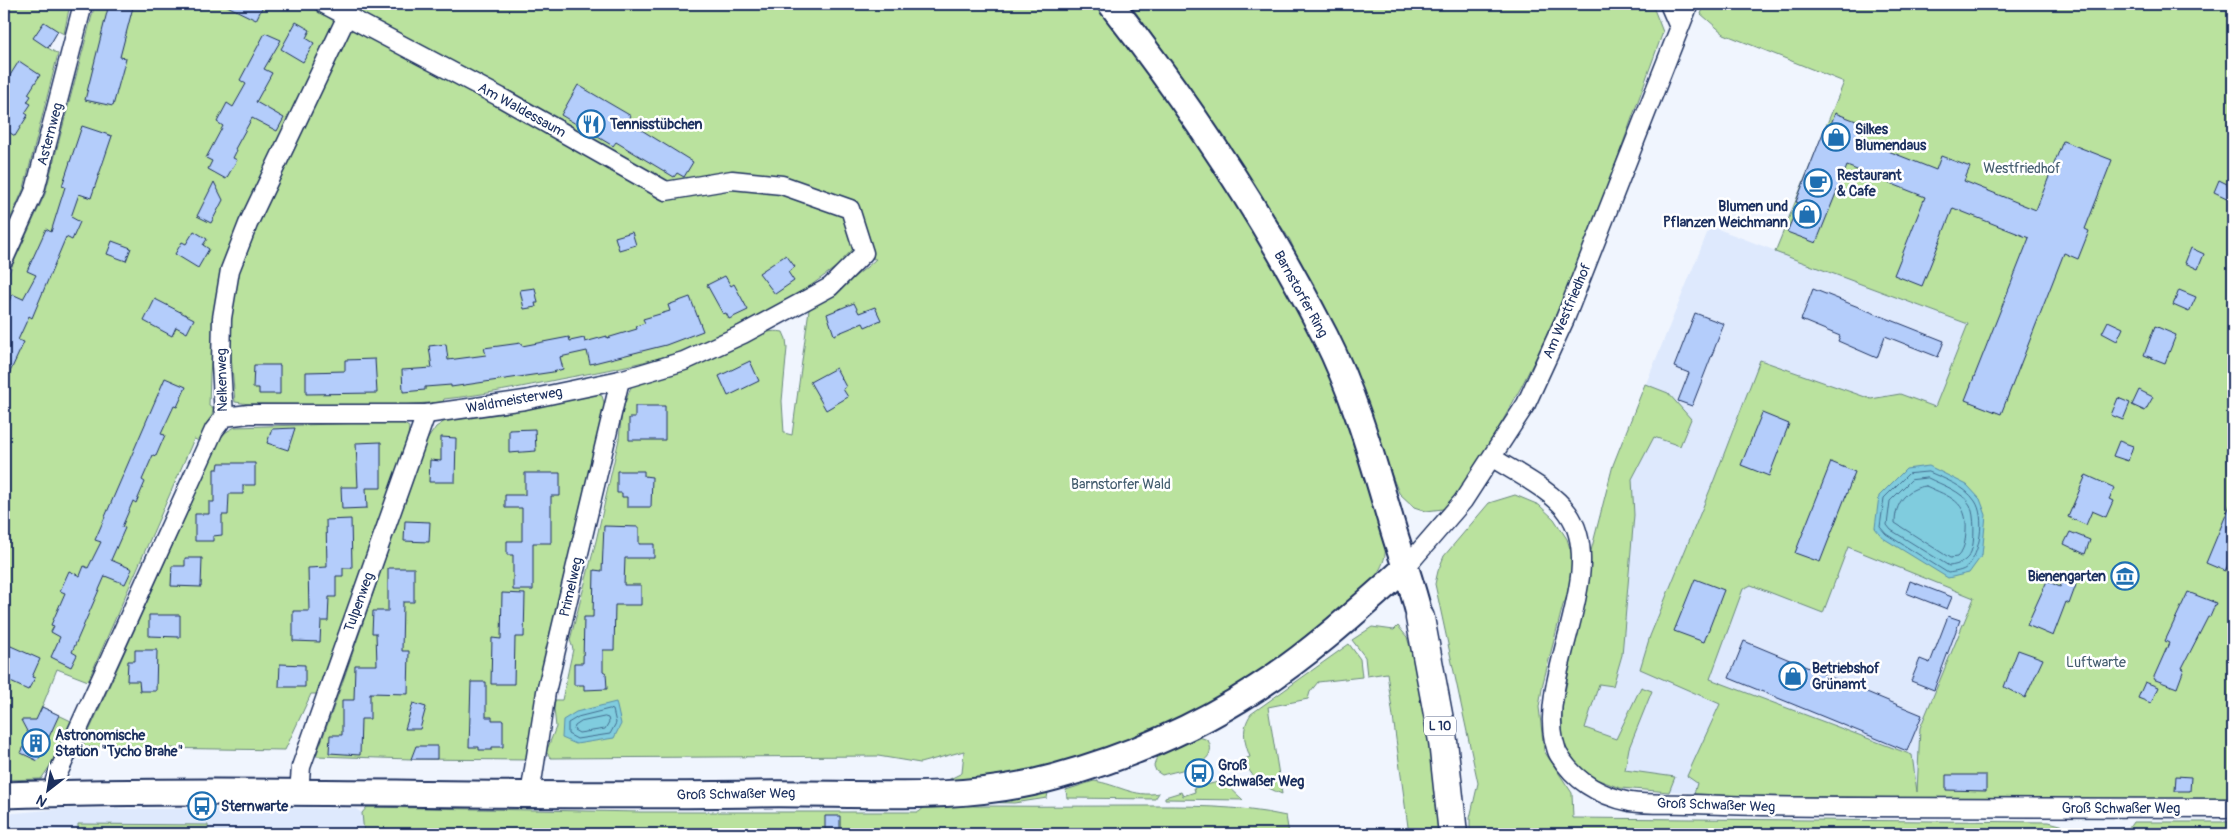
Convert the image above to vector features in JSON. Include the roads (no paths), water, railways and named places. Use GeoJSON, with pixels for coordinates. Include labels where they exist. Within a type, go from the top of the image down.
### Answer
{"type":"FeatureCollection","features":[{"type":"Feature","properties":{"kind":"highway","name":"L 10"},"geometry":{"type":"LineString","coordinates":[[1420,618],[1443,741],[1453,834]]}},
{"type":"Feature","properties":{"kind":"street","name":"Asternweg"},"geometry":{"type":"LineString","coordinates":[[4,259],[35,190],[82,4]]}},
{"type":"Feature","properties":{"kind":"street","name":"Am Waldessaum"},"geometry":{"type":"LineString","coordinates":[[324,4],[500,97],[666,191],[732,180],[782,185],[850,209],[864,253],[830,286],[788,308]]}},
{"type":"Feature","properties":{"kind":"street","name":"Barnstorfer Ring"},"geometry":{"type":"LineString","coordinates":[[1111,4],[1152,56],[1218,154],[1267,233],[1326,337],[1351,398],[1420,618]]}},
{"type":"Feature","properties":{"kind":"street"},"geometry":{"type":"LineString","coordinates":[[1669,4],[1679,28]]}},
{"type":"Feature","properties":{"kind":"street","name":"Am Westfriedhof"},"geometry":{"type":"LineString","coordinates":[[1405,568],[1463,501],[1493,458],[1526,404],[1565,319],[1614,199],[1688,4]]}},
{"type":"Feature","properties":{"kind":"street","name":"Nelkenweg"},"geometry":{"type":"LineString","coordinates":[[54,793],[55,780],[214,430],[224,417],[221,364],[222,318],[230,270],[248,224],[347,16]]}},
{"type":"Feature","properties":{"kind":"street","name":"Waldmeisterweg"},"geometry":{"type":"LineString","coordinates":[[224,417],[250,414],[426,414],[525,400],[620,380],[684,361],[743,334],[788,308]]}},
{"type":"Feature","properties":{"kind":"street","name":"Primelweg"},"geometry":{"type":"LineString","coordinates":[[530,795],[546,692],[620,380]]}},
{"type":"Feature","properties":{"kind":"street","name":"Tulpenweg"},"geometry":{"type":"LineString","coordinates":[[299,792],[301,767],[426,414]]}},
{"type":"Feature","properties":{"kind":"street","name":"Groß Schwaßer Weg"},"geometry":{"type":"LineString","coordinates":[[1493,458],[1552,496],[1568,513],[1578,532],[1580,572],[1552,698],[1551,726],[1557,754],[1575,777],[1599,793],[1632,802],[1757,807],[2233,808]]}},
{"type":"Feature","properties":{"kind":"street","name":"Groß Schwaßer Weg"},"geometry":{"type":"LineString","coordinates":[[4,794],[299,792],[530,795],[938,795],[994,790],[1056,777],[1122,755],[1212,715],[1254,690],[1343,622],[1405,568]]}},
{"type":"Feature","properties":{"kind":"water"},"geometry":{"type":"Polygon","coordinates":[[[1929,466],[1967,485],[1980,499],[1986,515],[1982,555],[1969,573],[1948,578],[1883,538],[1875,528],[1879,496],[1906,469],[1929,466]]]}},
{"type":"Feature","properties":{"kind":"water"},"geometry":{"type":"Polygon","coordinates":[[[616,702],[621,724],[614,738],[576,744],[562,738],[563,720],[576,712],[616,702]]]}},
{"type":"Feature","properties":{"kind":"place","name":"Tennisstübchen"},"geometry":{"type":"Point","coordinates":[591,124]}},
{"type":"Feature","properties":{"kind":"place","name":"Silkes Blumendaus"},"geometry":{"type":"Point","coordinates":[1836,137]}},
{"type":"Feature","properties":{"kind":"place","name":"Restaurant & Cafe"},"geometry":{"type":"Point","coordinates":[1818,183]}},
{"type":"Feature","properties":{"kind":"place","name":"Blumen und Pflanzen Weichmann"},"geometry":{"type":"Point","coordinates":[1807,214]}},
{"type":"Feature","properties":{"kind":"place","name":"Bienengarten"},"geometry":{"type":"Point","coordinates":[2125,576]}},
{"type":"Feature","properties":{"kind":"place","name":"Betriebshof Grünamt"},"geometry":{"type":"Point","coordinates":[1793,676]}},
{"type":"Feature","properties":{"kind":"place","name":"Astronomische Station \"Tycho Brahe\""},"geometry":{"type":"Point","coordinates":[36,743]}},
{"type":"Feature","properties":{"kind":"place","name":"Groß Schwaßer Weg"},"geometry":{"type":"Point","coordinates":[1199,773]}},
{"type":"Feature","properties":{"kind":"place","name":"Sternwarte"},"geometry":{"type":"Point","coordinates":[202,806]}},
{"type":"Feature","properties":{"kind":"park label","name":"Westfriedhof"},"geometry":{"type":"Point","coordinates":[2022,168]}},
{"type":"Feature","properties":{"kind":"park label","name":"Barnstorfer Wald"},"geometry":{"type":"Point","coordinates":[1121,484]}},
{"type":"Feature","properties":{"kind":"park label","name":"Luftwarte"},"geometry":{"type":"Point","coordinates":[2096,662]}}]}
